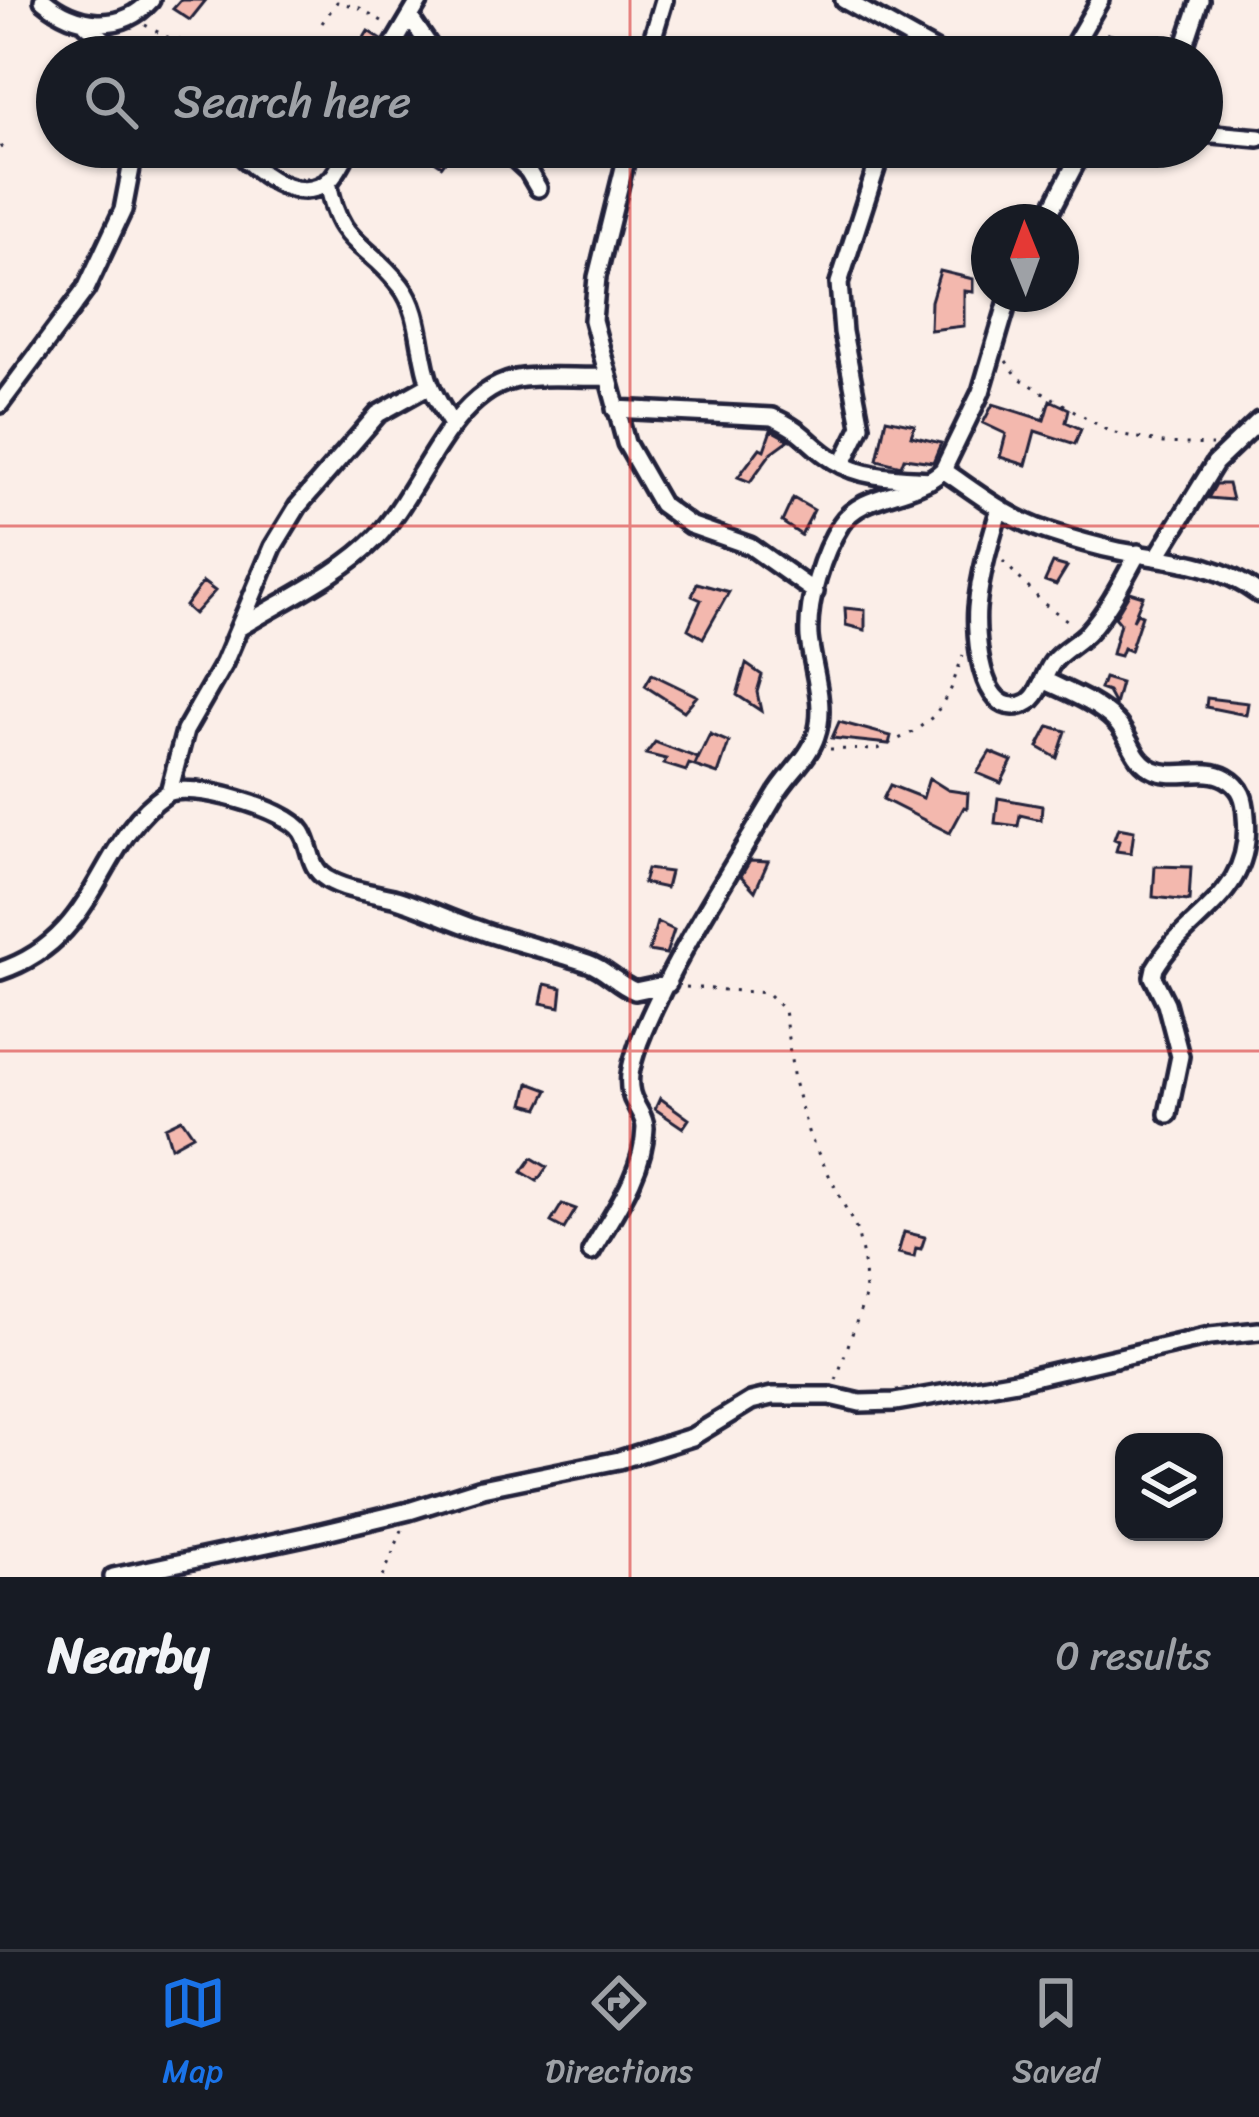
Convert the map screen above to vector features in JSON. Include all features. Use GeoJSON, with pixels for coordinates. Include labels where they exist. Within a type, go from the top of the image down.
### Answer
{"type":"FeatureCollection","features":[{"type":"Feature","properties":{"kind":"street"},"geometry":{"type":"LineString","coordinates":[[43,0],[100,36]]}},
{"type":"Feature","properties":{"kind":"street"},"geometry":{"type":"LineString","coordinates":[[86,24],[134,18],[151,0]]}},
{"type":"Feature","properties":{"kind":"street"},"geometry":{"type":"LineString","coordinates":[[400,36],[420,0]]}},
{"type":"Feature","properties":{"kind":"street"},"geometry":{"type":"LineString","coordinates":[[653,36],[664,0]]}},
{"type":"Feature","properties":{"kind":"street"},"geometry":{"type":"LineString","coordinates":[[844,0],[901,36]]}},
{"type":"Feature","properties":{"kind":"street"},"geometry":{"type":"LineString","coordinates":[[1079,36],[1100,0]]}},
{"type":"Feature","properties":{"kind":"street"},"geometry":{"type":"LineString","coordinates":[[1188,36],[1200,0]]}},
{"type":"Feature","properties":{"kind":"street"},"geometry":{"type":"LineString","coordinates":[[408,23],[419,36]]}},
{"type":"Feature","properties":{"kind":"street"},"geometry":{"type":"LineString","coordinates":[[1223,135],[1259,138]]}},
{"type":"Feature","properties":{"kind":"street"},"geometry":{"type":"LineString","coordinates":[[0,404],[86,289],[123,209],[131,168]]}},
{"type":"Feature","properties":{"kind":"street"},"geometry":{"type":"LineString","coordinates":[[258,168],[288,187],[307,189],[328,182],[337,168]]}},
{"type":"Feature","properties":{"kind":"street"},"geometry":{"type":"LineString","coordinates":[[520,168],[538,188]]}},
{"type":"Feature","properties":{"kind":"street"},"geometry":{"type":"LineString","coordinates":[[624,168],[592,320],[626,443],[661,504],[690,525],[750,546],[815,592]]}},
{"type":"Feature","properties":{"kind":"street"},"geometry":{"type":"LineString","coordinates":[[842,465],[861,426],[839,283],[876,168]]}},
{"type":"Feature","properties":{"kind":"street"},"geometry":{"type":"LineString","coordinates":[[1054,204],[1073,168]]}},
{"type":"Feature","properties":{"kind":"street"},"geometry":{"type":"LineString","coordinates":[[328,182],[342,229],[404,289],[416,317],[430,386],[452,425]]}},
{"type":"Feature","properties":{"kind":"street"},"geometry":{"type":"LineString","coordinates":[[591,1252],[633,1178],[644,1120],[632,1099],[630,1071],[668,984],[774,798],[817,735],[809,636],[815,592],[831,541],[843,519],[938,475],[970,419],[1006,312]]}},
{"type":"Feature","properties":{"kind":"street"},"geometry":{"type":"LineString","coordinates":[[239,628],[340,566],[376,538],[452,425],[500,384],[523,378],[606,377]]}},
{"type":"Feature","properties":{"kind":"street"},"geometry":{"type":"LineString","coordinates":[[0,970],[44,949],[71,925],[131,832],[169,792],[185,731],[239,628],[273,547],[298,506],[378,414],[430,386]]}},
{"type":"Feature","properties":{"kind":"street"},"geometry":{"type":"LineString","coordinates":[[616,409],[772,417],[794,425],[842,465],[877,475],[938,475],[1041,530],[1179,558],[1234,576],[1259,594]]}},
{"type":"Feature","properties":{"kind":"street"},"geometry":{"type":"LineString","coordinates":[[1157,556],[1192,497],[1232,444],[1259,421]]}},
{"type":"Feature","properties":{"kind":"street"},"geometry":{"type":"LineString","coordinates":[[1000,508],[976,613],[987,687],[1010,706],[1033,698],[1054,661],[1087,634],[1138,553]]}},
{"type":"Feature","properties":{"kind":"street"},"geometry":{"type":"LineString","coordinates":[[1044,680],[1100,708],[1119,724],[1145,765],[1158,772],[1220,774],[1237,784],[1244,797],[1247,825],[1228,890],[1155,968],[1153,977],[1166,1003],[1180,1056],[1168,1114]]}},
{"type":"Feature","properties":{"kind":"street"},"geometry":{"type":"LineString","coordinates":[[169,792],[192,789],[291,820],[303,833],[313,865],[324,878],[347,888],[400,900],[586,962],[634,991],[668,984]]}},
{"type":"Feature","properties":{"kind":"street"},"geometry":{"type":"LineString","coordinates":[[113,1577],[619,1460],[692,1437],[751,1401],[795,1394],[860,1403],[895,1402],[1016,1381],[1210,1336],[1259,1331]]}},
{"type":"Feature","properties":{"kind":"path"},"geometry":{"type":"LineString","coordinates":[[322,23],[337,2],[360,8],[388,24],[408,23]]}},
{"type":"Feature","properties":{"kind":"path"},"geometry":{"type":"LineString","coordinates":[[134,18],[165,36]]}},
{"type":"Feature","properties":{"kind":"path"},"geometry":{"type":"LineString","coordinates":[[0,148],[8,142]]}},
{"type":"Feature","properties":{"kind":"path"},"geometry":{"type":"LineString","coordinates":[[999,343],[1019,378],[1110,433],[1163,443],[1232,444]]}},
{"type":"Feature","properties":{"kind":"path"},"geometry":{"type":"LineString","coordinates":[[988,549],[1043,603],[1087,634]]}},
{"type":"Feature","properties":{"kind":"path"},"geometry":{"type":"LineString","coordinates":[[806,755],[823,750],[876,750],[916,731],[935,716],[964,653]]}},
{"type":"Feature","properties":{"kind":"path"},"geometry":{"type":"LineString","coordinates":[[668,984],[766,993],[784,1010],[794,1081],[809,1135],[857,1231],[864,1261],[866,1297],[830,1396]]}},
{"type":"Feature","properties":{"kind":"path"},"geometry":{"type":"LineString","coordinates":[[383,1577],[410,1511]]}},
{"type":"Feature","properties":{"kind":"building"},"geometry":{"type":"Polygon","coordinates":[[[181,0],[206,0],[190,20],[173,9],[181,0]]]}},
{"type":"Feature","properties":{"kind":"building"},"geometry":{"type":"Polygon","coordinates":[[[940,271],[971,279],[971,292],[964,291],[964,326],[930,330],[931,301],[940,271]]]}},
{"type":"Feature","properties":{"kind":"building"},"geometry":{"type":"Polygon","coordinates":[[[1050,400],[1069,409],[1066,422],[1081,429],[1075,444],[1035,431],[1026,465],[1000,457],[1006,434],[983,423],[993,404],[1044,420],[1050,400]]]}},
{"type":"Feature","properties":{"kind":"building"},"geometry":{"type":"Polygon","coordinates":[[[886,419],[915,425],[911,436],[941,443],[933,462],[904,458],[901,466],[877,460],[886,419]]]}},
{"type":"Feature","properties":{"kind":"building"},"geometry":{"type":"Polygon","coordinates":[[[771,430],[789,440],[771,453],[750,482],[738,477],[760,448],[764,450],[771,430]]]}},
{"type":"Feature","properties":{"kind":"building"},"geometry":{"type":"Polygon","coordinates":[[[1216,484],[1228,484],[1232,500],[1208,498],[1216,484]]]}},
{"type":"Feature","properties":{"kind":"building"},"geometry":{"type":"Polygon","coordinates":[[[793,498],[814,510],[801,535],[782,522],[793,498]]]}},
{"type":"Feature","properties":{"kind":"building"},"geometry":{"type":"Polygon","coordinates":[[[1053,563],[1067,567],[1056,585],[1045,581],[1053,563]]]}},
{"type":"Feature","properties":{"kind":"building"},"geometry":{"type":"Polygon","coordinates":[[[203,582],[215,591],[194,614],[185,606],[203,582]]]}},
{"type":"Feature","properties":{"kind":"building"},"geometry":{"type":"Polygon","coordinates":[[[697,583],[729,592],[703,638],[688,629],[701,600],[692,596],[697,583]]]}},
{"type":"Feature","properties":{"kind":"building"},"geometry":{"type":"Polygon","coordinates":[[[1130,592],[1143,596],[1133,620],[1137,613],[1142,615],[1130,651],[1123,648],[1120,656],[1112,654],[1120,623],[1115,617],[1130,592]]]}},
{"type":"Feature","properties":{"kind":"building"},"geometry":{"type":"Polygon","coordinates":[[[845,608],[865,610],[865,630],[846,625],[845,608]]]}},
{"type":"Feature","properties":{"kind":"building"},"geometry":{"type":"Polygon","coordinates":[[[746,664],[762,675],[757,692],[761,711],[737,695],[746,664]]]}},
{"type":"Feature","properties":{"kind":"building"},"geometry":{"type":"Polygon","coordinates":[[[652,674],[697,696],[684,711],[645,686],[652,674]]]}},
{"type":"Feature","properties":{"kind":"building"},"geometry":{"type":"Polygon","coordinates":[[[1104,678],[1121,683],[1115,705],[1108,692],[1100,689],[1104,678]]]}},
{"type":"Feature","properties":{"kind":"building"},"geometry":{"type":"Polygon","coordinates":[[[1207,698],[1248,703],[1246,715],[1206,707],[1207,698]]]}},
{"type":"Feature","properties":{"kind":"building"},"geometry":{"type":"Polygon","coordinates":[[[839,722],[891,736],[889,744],[832,738],[839,722]]]}},
{"type":"Feature","properties":{"kind":"building"},"geometry":{"type":"Polygon","coordinates":[[[1049,726],[1066,731],[1057,758],[1038,747],[1049,726]]]}},
{"type":"Feature","properties":{"kind":"building"},"geometry":{"type":"Polygon","coordinates":[[[710,734],[729,742],[718,774],[689,764],[686,771],[646,754],[655,742],[698,758],[695,765],[710,734]]]}},
{"type":"Feature","properties":{"kind":"building"},"geometry":{"type":"Polygon","coordinates":[[[990,752],[1012,761],[1001,783],[977,773],[990,752]]]}},
{"type":"Feature","properties":{"kind":"building"},"geometry":{"type":"Polygon","coordinates":[[[929,778],[948,790],[968,793],[967,808],[950,833],[883,799],[890,785],[923,798],[929,778]]]}},
{"type":"Feature","properties":{"kind":"building"},"geometry":{"type":"Polygon","coordinates":[[[998,798],[1042,806],[1041,820],[1020,815],[1018,826],[995,823],[998,798]]]}},
{"type":"Feature","properties":{"kind":"building"},"geometry":{"type":"Polygon","coordinates":[[[1118,828],[1134,831],[1131,853],[1116,851],[1118,828]]]}},
{"type":"Feature","properties":{"kind":"building"},"geometry":{"type":"Polygon","coordinates":[[[750,861],[768,862],[755,891],[741,876],[750,861]]]}},
{"type":"Feature","properties":{"kind":"building"},"geometry":{"type":"Polygon","coordinates":[[[1155,866],[1191,867],[1189,901],[1153,897],[1155,866]]]}},
{"type":"Feature","properties":{"kind":"building"},"geometry":{"type":"Polygon","coordinates":[[[647,869],[670,872],[666,888],[643,883],[647,869]]]}},
{"type":"Feature","properties":{"kind":"building"},"geometry":{"type":"Polygon","coordinates":[[[657,922],[674,930],[666,954],[649,951],[657,922]]]}},
{"type":"Feature","properties":{"kind":"building"},"geometry":{"type":"Polygon","coordinates":[[[545,984],[562,988],[560,1007],[541,1003],[545,984]]]}},
{"type":"Feature","properties":{"kind":"building"},"geometry":{"type":"Polygon","coordinates":[[[529,1083],[548,1090],[539,1108],[524,1104],[529,1083]]]}},
{"type":"Feature","properties":{"kind":"building"},"geometry":{"type":"Polygon","coordinates":[[[660,1098],[689,1119],[683,1128],[655,1109],[660,1098]]]}},
{"type":"Feature","properties":{"kind":"building"},"geometry":{"type":"Polygon","coordinates":[[[182,1119],[193,1135],[171,1147],[165,1127],[182,1119]]]}},
{"type":"Feature","properties":{"kind":"building"},"geometry":{"type":"Polygon","coordinates":[[[532,1158],[547,1167],[537,1181],[522,1172],[532,1158]]]}},
{"type":"Feature","properties":{"kind":"building"},"geometry":{"type":"Polygon","coordinates":[[[562,1204],[576,1209],[564,1229],[551,1222],[562,1204]]]}},
{"type":"Feature","properties":{"kind":"building"},"geometry":{"type":"Polygon","coordinates":[[[904,1232],[925,1237],[914,1257],[898,1253],[904,1232]]]}}]}
